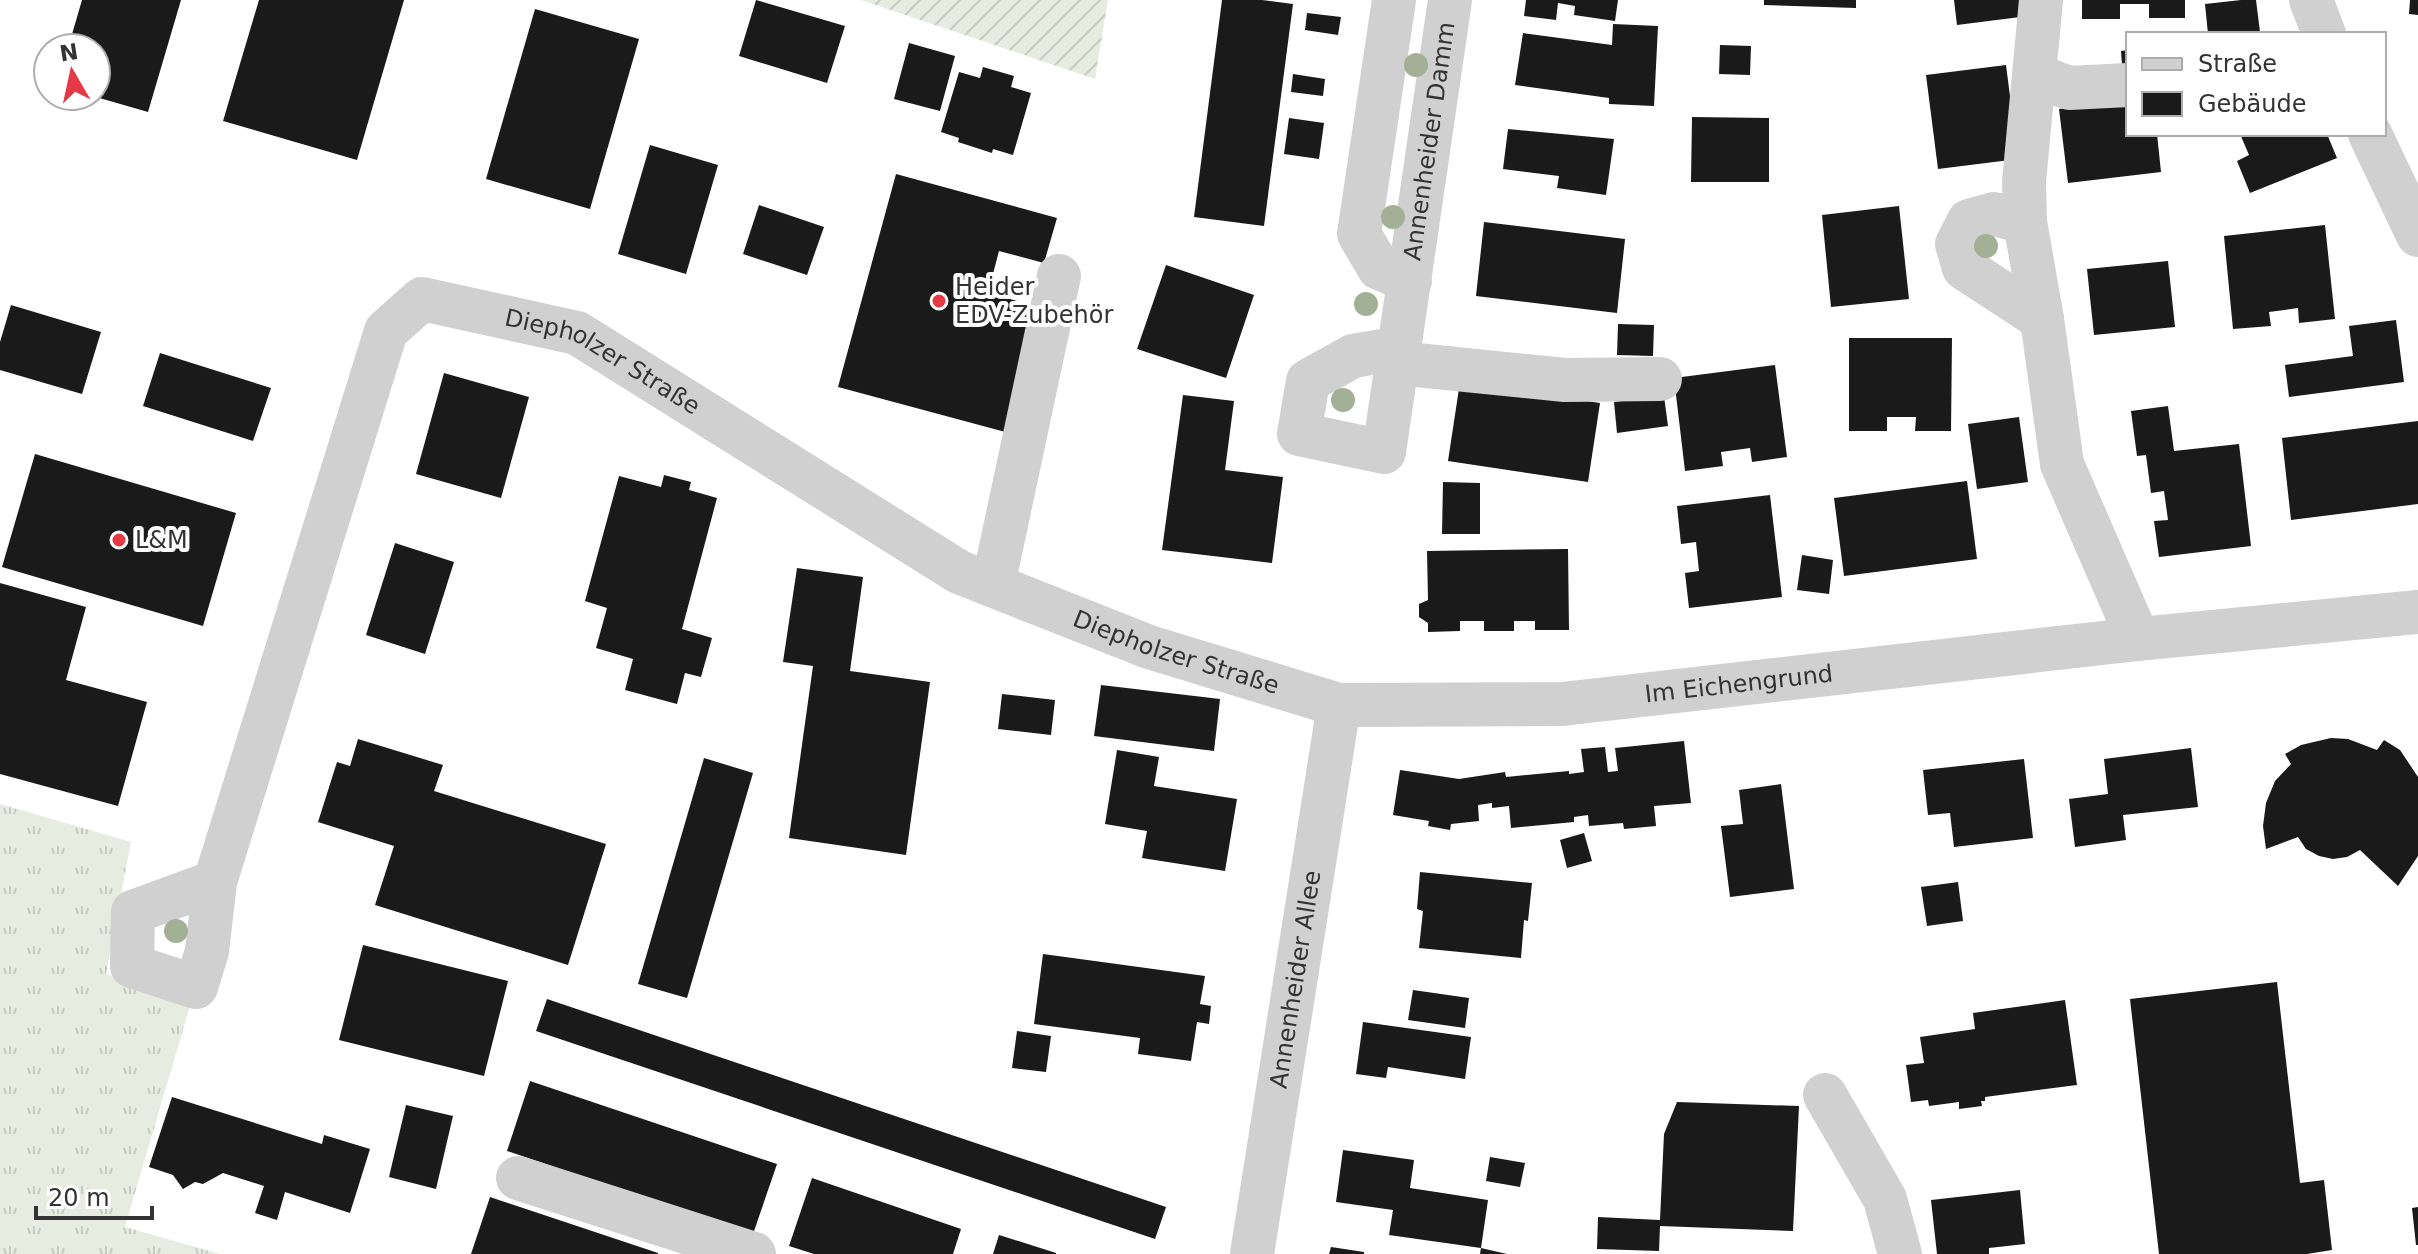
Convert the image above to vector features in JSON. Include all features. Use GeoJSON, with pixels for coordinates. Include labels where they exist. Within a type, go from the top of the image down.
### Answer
{"type":"FeatureCollection","features":[{"type":"Feature","properties":{"kind":"street","name":"Annenheider Damm"},"geometry":{"type":"LineString","coordinates":[[1394,0],[1359,234],[1379,268],[1410,281]]}},
{"type":"Feature","properties":{"kind":"street","name":"Annenheider Damm"},"geometry":{"type":"LineString","coordinates":[[1398,356],[1353,356],[1308,381],[1299,434],[1382,466],[1450,0]]}},
{"type":"Feature","properties":{"kind":"street"},"geometry":{"type":"LineString","coordinates":[[2041,0],[2024,182],[2025,222],[2062,464],[2138,639]]}},
{"type":"Feature","properties":{"kind":"street"},"geometry":{"type":"LineString","coordinates":[[2311,0],[2323,32]]}},
{"type":"Feature","properties":{"kind":"street"},"geometry":{"type":"LineString","coordinates":[[2035,75],[2069,88],[2126,85]]}},
{"type":"Feature","properties":{"kind":"street"},"geometry":{"type":"LineString","coordinates":[[2371,136],[2418,235]]}},
{"type":"Feature","properties":{"kind":"street"},"geometry":{"type":"LineString","coordinates":[[2025,222],[1994,214],[1969,221],[1957,244],[1964,268],[2042,319]]}},
{"type":"Feature","properties":{"kind":"street"},"geometry":{"type":"LineString","coordinates":[[993,585],[1059,276]]}},
{"type":"Feature","properties":{"kind":"street","name":"Diepholzer Straße"},"geometry":{"type":"LineString","coordinates":[[215,882],[386,331],[422,299],[577,333],[959,572],[1149,647],[1339,705]]}},
{"type":"Feature","properties":{"kind":"street"},"geometry":{"type":"LineString","coordinates":[[1398,356],[1565,380],[1660,379]]}},
{"type":"Feature","properties":{"kind":"street","name":"Im Eichengrund"},"geometry":{"type":"LineString","coordinates":[[1339,705],[1562,704],[2138,639],[2418,612]]}},
{"type":"Feature","properties":{"kind":"street","name":"Annenheider Allee"},"geometry":{"type":"LineString","coordinates":[[1252,1254],[1339,705]]}},
{"type":"Feature","properties":{"kind":"street"},"geometry":{"type":"LineString","coordinates":[[1825,1095],[1885,1199],[1900,1254]]}},
{"type":"Feature","properties":{"kind":"street"},"geometry":{"type":"LineString","coordinates":[[518,1178],[754,1254]]}},
{"type":"Feature","properties":{"kind":"green space"},"geometry":{"type":"Polygon","coordinates":[[[861,0],[1108,0],[1095,79],[861,0]]]}},
{"type":"Feature","properties":{"kind":"green space"},"geometry":{"type":"Polygon","coordinates":[[[0,804],[131,842],[106,974],[192,999],[125,1227],[220,1254],[0,1254],[0,804]]]}},
{"type":"Feature","properties":{"kind":"building"},"geometry":{"type":"Polygon","coordinates":[[[82,0],[181,0],[148,112],[112,102],[112,32],[73,32],[82,0]]]}},
{"type":"Feature","properties":{"kind":"building"},"geometry":{"type":"Polygon","coordinates":[[[259,0],[404,0],[357,160],[223,121],[259,0]]]}},
{"type":"Feature","properties":{"kind":"building"},"geometry":{"type":"Polygon","coordinates":[[[756,0],[845,26],[827,83],[739,56],[756,0]]]}},
{"type":"Feature","properties":{"kind":"building"},"geometry":{"type":"Polygon","coordinates":[[[1222,0],[1293,4],[1264,226],[1194,217],[1222,0]]]}},
{"type":"Feature","properties":{"kind":"building"},"geometry":{"type":"Polygon","coordinates":[[[1526,0],[1618,0],[1615,21],[1574,15],[1575,6],[1558,3],[1556,20],[1524,16],[1526,0]]]}},
{"type":"Feature","properties":{"kind":"building"},"geometry":{"type":"Polygon","coordinates":[[[1764,0],[1856,0],[1856,8],[1764,5],[1764,0]]]}},
{"type":"Feature","properties":{"kind":"building"},"geometry":{"type":"Polygon","coordinates":[[[1954,0],[2033,0],[2035,15],[1957,25],[1954,0]]]}},
{"type":"Feature","properties":{"kind":"building"},"geometry":{"type":"Polygon","coordinates":[[[2082,0],[2185,0],[2185,18],[2149,18],[2149,4],[2120,4],[2120,19],[2082,19],[2082,0]]]}},
{"type":"Feature","properties":{"kind":"building"},"geometry":{"type":"Polygon","coordinates":[[[2256,0],[2260,32],[2208,32],[2205,4],[2256,0]]]}},
{"type":"Feature","properties":{"kind":"building"},"geometry":{"type":"Polygon","coordinates":[[[2410,0],[2418,0],[2418,15],[2409,14],[2410,0]]]}},
{"type":"Feature","properties":{"kind":"building"},"geometry":{"type":"Polygon","coordinates":[[[535,9],[639,39],[590,209],[486,179],[535,9]]]}},
{"type":"Feature","properties":{"kind":"building"},"geometry":{"type":"Polygon","coordinates":[[[1307,13],[1341,17],[1338,35],[1305,30],[1307,13]]]}},
{"type":"Feature","properties":{"kind":"building"},"geometry":{"type":"Polygon","coordinates":[[[1613,24],[1658,26],[1654,106],[1609,104],[1609,98],[1515,85],[1523,33],[1612,45],[1613,24]]]}},
{"type":"Feature","properties":{"kind":"building"},"geometry":{"type":"Polygon","coordinates":[[[909,43],[955,56],[940,111],[894,99],[909,43]]]}},
{"type":"Feature","properties":{"kind":"building"},"geometry":{"type":"Polygon","coordinates":[[[1720,45],[1751,46],[1750,75],[1719,74],[1720,45]]]}},
{"type":"Feature","properties":{"kind":"building"},"geometry":{"type":"Polygon","coordinates":[[[2126,50],[2126,65],[2122,65],[2121,51],[2126,50]]]}},
{"type":"Feature","properties":{"kind":"building"},"geometry":{"type":"Polygon","coordinates":[[[2006,65],[2018,159],[1938,169],[1926,75],[2006,65]]]}},
{"type":"Feature","properties":{"kind":"building"},"geometry":{"type":"Polygon","coordinates":[[[983,67],[1014,76],[1011,87],[1031,93],[1013,155],[993,149],[992,153],[958,142],[959,138],[941,132],[959,72],[980,78],[983,67]]]}},
{"type":"Feature","properties":{"kind":"building"},"geometry":{"type":"Polygon","coordinates":[[[1293,74],[1325,79],[1323,96],[1291,92],[1293,74]]]}},
{"type":"Feature","properties":{"kind":"building"},"geometry":{"type":"Polygon","coordinates":[[[2126,101],[2126,136],[2157,136],[2161,172],[2068,183],[2059,109],[2126,101]]]}},
{"type":"Feature","properties":{"kind":"building"},"geometry":{"type":"Polygon","coordinates":[[[1692,117],[1769,118],[1769,182],[1691,182],[1692,117]]]}},
{"type":"Feature","properties":{"kind":"building"},"geometry":{"type":"Polygon","coordinates":[[[1289,118],[1324,123],[1319,159],[1284,154],[1289,118]]]}},
{"type":"Feature","properties":{"kind":"building"},"geometry":{"type":"Polygon","coordinates":[[[1508,129],[1614,139],[1606,195],[1557,188],[1559,176],[1503,169],[1508,129]]]}},
{"type":"Feature","properties":{"kind":"building"},"geometry":{"type":"Polygon","coordinates":[[[2241,136],[2328,136],[2337,158],[2250,193],[2237,161],[2249,155],[2241,136]]]}},
{"type":"Feature","properties":{"kind":"building"},"geometry":{"type":"Polygon","coordinates":[[[650,145],[718,165],[686,274],[618,254],[650,145]]]}},
{"type":"Feature","properties":{"kind":"building","name":"Heider EDV-Zubehör"},"geometry":{"type":"Polygon","coordinates":[[[896,174],[1057,218],[1044,263],[999,251],[988,293],[1043,308],[1009,433],[838,387],[896,174]]]}},
{"type":"Feature","properties":{"kind":"building"},"geometry":{"type":"Polygon","coordinates":[[[759,205],[824,227],[807,275],[743,254],[759,205]]]}},
{"type":"Feature","properties":{"kind":"building"},"geometry":{"type":"Polygon","coordinates":[[[1899,206],[1909,299],[1831,307],[1822,215],[1899,206]]]}},
{"type":"Feature","properties":{"kind":"building"},"geometry":{"type":"Polygon","coordinates":[[[1484,222],[1625,239],[1617,313],[1476,296],[1484,222]]]}},
{"type":"Feature","properties":{"kind":"building"},"geometry":{"type":"Polygon","coordinates":[[[2325,225],[2335,319],[2299,323],[2298,308],[2269,312],[2271,326],[2233,329],[2224,236],[2325,225]]]}},
{"type":"Feature","properties":{"kind":"building"},"geometry":{"type":"Polygon","coordinates":[[[2168,261],[2175,327],[2094,335],[2087,269],[2168,261]]]}},
{"type":"Feature","properties":{"kind":"building"},"geometry":{"type":"Polygon","coordinates":[[[1166,265],[1254,295],[1226,378],[1137,349],[1166,265]]]}},
{"type":"Feature","properties":{"kind":"building"},"geometry":{"type":"Polygon","coordinates":[[[11,305],[101,332],[82,394],[0,370],[0,342],[11,305]]]}},
{"type":"Feature","properties":{"kind":"building"},"geometry":{"type":"Polygon","coordinates":[[[2396,320],[2404,382],[2289,397],[2285,365],[2353,356],[2349,326],[2396,320]]]}},
{"type":"Feature","properties":{"kind":"building"},"geometry":{"type":"Polygon","coordinates":[[[1618,324],[1654,325],[1653,356],[1617,355],[1618,324]]]}},
{"type":"Feature","properties":{"kind":"building"},"geometry":{"type":"Polygon","coordinates":[[[1849,338],[1952,338],[1951,431],[1915,431],[1916,417],[1887,417],[1887,431],[1849,431],[1849,338]]]}},
{"type":"Feature","properties":{"kind":"building"},"geometry":{"type":"Polygon","coordinates":[[[160,353],[271,388],[253,441],[143,406],[160,353]]]}},
{"type":"Feature","properties":{"kind":"building"},"geometry":{"type":"Polygon","coordinates":[[[1775,365],[1787,457],[1752,462],[1750,448],[1721,452],[1723,466],[1685,471],[1674,378],[1775,365]]]}},
{"type":"Feature","properties":{"kind":"building"},"geometry":{"type":"Polygon","coordinates":[[[444,373],[529,397],[501,498],[416,474],[444,373]]]}},
{"type":"Feature","properties":{"kind":"building"},"geometry":{"type":"Polygon","coordinates":[[[1460,382],[1600,403],[1588,482],[1448,461],[1460,382]]]}},
{"type":"Feature","properties":{"kind":"building"},"geometry":{"type":"Polygon","coordinates":[[[1183,395],[1234,401],[1225,470],[1283,477],[1272,563],[1162,550],[1183,395]]]}},
{"type":"Feature","properties":{"kind":"building"},"geometry":{"type":"Polygon","coordinates":[[[1664,396],[1668,426],[1617,433],[1614,402],[1664,396]]]}},
{"type":"Feature","properties":{"kind":"building"},"geometry":{"type":"Polygon","coordinates":[[[2168,406],[2174,451],[2239,444],[2251,546],[2159,557],[2154,521],[2168,520],[2164,491],[2151,493],[2146,455],[2137,456],[2131,411],[2168,406]]]}},
{"type":"Feature","properties":{"kind":"building"},"geometry":{"type":"Polygon","coordinates":[[[2019,417],[2028,482],[1977,489],[1968,424],[2019,417]]]}},
{"type":"Feature","properties":{"kind":"building"},"geometry":{"type":"Polygon","coordinates":[[[2418,421],[2418,504],[2291,520],[2282,438],[2418,421]]]}},
{"type":"Feature","properties":{"kind":"building","name":"L&M"},"geometry":{"type":"Polygon","coordinates":[[[35,454],[236,513],[203,626],[2,567],[35,454]]]}},
{"type":"Feature","properties":{"kind":"building"},"geometry":{"type":"Polygon","coordinates":[[[664,475],[691,482],[689,490],[717,498],[682,629],[712,638],[701,677],[685,673],[677,704],[625,690],[633,659],[596,648],[607,608],[585,601],[619,476],[661,487],[664,475]]]}},
{"type":"Feature","properties":{"kind":"building"},"geometry":{"type":"Polygon","coordinates":[[[1967,481],[1977,559],[1844,576],[1834,498],[1967,481]]]}},
{"type":"Feature","properties":{"kind":"building"},"geometry":{"type":"Polygon","coordinates":[[[1443,482],[1480,483],[1480,534],[1442,534],[1443,482]]]}},
{"type":"Feature","properties":{"kind":"building"},"geometry":{"type":"Polygon","coordinates":[[[1770,495],[1782,597],[1689,608],[1685,573],[1699,571],[1696,542],[1681,544],[1677,506],[1770,495]]]}},
{"type":"Feature","properties":{"kind":"building"},"geometry":{"type":"Polygon","coordinates":[[[395,543],[454,562],[425,654],[366,635],[395,543]]]}},
{"type":"Feature","properties":{"kind":"building"},"geometry":{"type":"Polygon","coordinates":[[[1568,549],[1569,630],[1535,630],[1535,621],[1514,621],[1514,631],[1484,631],[1484,621],[1460,621],[1460,631],[1428,632],[1428,623],[1419,617],[1419,604],[1428,600],[1427,551],[1568,549]]]}},
{"type":"Feature","properties":{"kind":"building"},"geometry":{"type":"Polygon","coordinates":[[[1802,555],[1833,560],[1829,594],[1797,590],[1802,555]]]}},
{"type":"Feature","properties":{"kind":"building"},"geometry":{"type":"Polygon","coordinates":[[[797,568],[863,577],[850,671],[930,682],[906,855],[789,838],[813,666],[783,662],[797,568]]]}},
{"type":"Feature","properties":{"kind":"building","name":"L&M"},"geometry":{"type":"Polygon","coordinates":[[[0,583],[86,607],[66,680],[147,702],[118,806],[0,774],[0,583]]]}},
{"type":"Feature","properties":{"kind":"building"},"geometry":{"type":"Polygon","coordinates":[[[1101,685],[1220,699],[1214,751],[1094,736],[1101,685]]]}},
{"type":"Feature","properties":{"kind":"building"},"geometry":{"type":"Polygon","coordinates":[[[1002,694],[1055,700],[1051,735],[998,729],[1002,694]]]}},
{"type":"Feature","properties":{"kind":"building"},"geometry":{"type":"Polygon","coordinates":[[[2331,738],[2348,739],[2377,750],[2384,740],[2400,750],[2418,777],[2418,856],[2398,886],[2360,850],[2347,857],[2333,859],[2306,849],[2298,837],[2266,849],[2263,826],[2266,803],[2275,781],[2291,764],[2285,754],[2301,745],[2331,738]]]}},
{"type":"Feature","properties":{"kind":"building"},"geometry":{"type":"Polygon","coordinates":[[[358,739],[443,765],[434,791],[606,844],[568,965],[375,905],[394,846],[318,822],[337,762],[350,766],[358,739]]]}},
{"type":"Feature","properties":{"kind":"building"},"geometry":{"type":"Polygon","coordinates":[[[1684,741],[1691,803],[1654,806],[1656,826],[1624,829],[1623,823],[1589,826],[1588,815],[1574,817],[1574,822],[1511,828],[1509,806],[1492,808],[1492,803],[1478,805],[1479,821],[1451,824],[1450,830],[1428,826],[1429,821],[1393,815],[1400,770],[1459,779],[1505,772],[1506,777],[1569,771],[1569,774],[1584,772],[1581,749],[1605,747],[1608,772],[1618,771],[1615,748],[1684,741]]]}},
{"type":"Feature","properties":{"kind":"building"},"geometry":{"type":"Polygon","coordinates":[[[2191,748],[2198,807],[2123,815],[2126,840],[2075,847],[2069,799],[2108,794],[2104,759],[2191,748]]]}},
{"type":"Feature","properties":{"kind":"building"},"geometry":{"type":"Polygon","coordinates":[[[1117,750],[1159,757],[1154,786],[1237,799],[1225,871],[1142,858],[1147,831],[1105,824],[1117,750]]]}},
{"type":"Feature","properties":{"kind":"building"},"geometry":{"type":"Polygon","coordinates":[[[704,758],[753,773],[687,998],[638,984],[704,758]]]}},
{"type":"Feature","properties":{"kind":"building"},"geometry":{"type":"Polygon","coordinates":[[[2024,759],[2033,838],[1954,847],[1950,813],[1928,815],[1923,770],[2024,759]]]}},
{"type":"Feature","properties":{"kind":"building"},"geometry":{"type":"Polygon","coordinates":[[[1781,784],[1794,889],[1730,897],[1721,826],[1743,824],[1739,790],[1781,784]]]}},
{"type":"Feature","properties":{"kind":"building"},"geometry":{"type":"Polygon","coordinates":[[[1584,833],[1592,861],[1567,868],[1560,840],[1584,833]]]}},
{"type":"Feature","properties":{"kind":"building"},"geometry":{"type":"Polygon","coordinates":[[[1420,872],[1532,883],[1528,921],[1524,920],[1521,958],[1419,948],[1423,911],[1417,909],[1420,872]]]}},
{"type":"Feature","properties":{"kind":"building"},"geometry":{"type":"Polygon","coordinates":[[[1958,882],[1963,921],[1927,926],[1921,887],[1958,882]]]}},
{"type":"Feature","properties":{"kind":"building"},"geometry":{"type":"Polygon","coordinates":[[[363,945],[508,981],[484,1076],[339,1040],[363,945]]]}},
{"type":"Feature","properties":{"kind":"building"},"geometry":{"type":"Polygon","coordinates":[[[1043,954],[1205,976],[1200,1004],[1211,1006],[1209,1024],[1197,1022],[1191,1061],[1138,1054],[1140,1038],[1034,1024],[1043,954]]]}},
{"type":"Feature","properties":{"kind":"building"},"geometry":{"type":"Polygon","coordinates":[[[2277,982],[2300,1183],[2324,1180],[2332,1250],[2307,1254],[2159,1254],[2130,999],[2277,982]]]}},
{"type":"Feature","properties":{"kind":"building"},"geometry":{"type":"Polygon","coordinates":[[[1413,990],[1469,998],[1465,1028],[1408,1020],[1413,990]]]}},
{"type":"Feature","properties":{"kind":"building"},"geometry":{"type":"Polygon","coordinates":[[[547,999],[1166,1207],[1155,1239],[536,1031],[547,999]]]}},
{"type":"Feature","properties":{"kind":"building"},"geometry":{"type":"Polygon","coordinates":[[[2065,1000],[2077,1085],[1985,1097],[1985,1101],[1981,1101],[1982,1106],[1959,1109],[1959,1102],[1929,1106],[1928,1100],[1911,1102],[1906,1065],[1924,1063],[1920,1037],[1975,1029],[1973,1013],[2065,1000]]]}},
{"type":"Feature","properties":{"kind":"building"},"geometry":{"type":"Polygon","coordinates":[[[1363,1022],[1471,1037],[1465,1079],[1388,1067],[1386,1078],[1356,1074],[1363,1022]]]}},
{"type":"Feature","properties":{"kind":"building"},"geometry":{"type":"Polygon","coordinates":[[[1017,1031],[1051,1036],[1046,1072],[1012,1068],[1017,1031]]]}},
{"type":"Feature","properties":{"kind":"building"},"geometry":{"type":"Polygon","coordinates":[[[530,1081],[777,1164],[753,1234],[507,1151],[530,1081]]]}},
{"type":"Feature","properties":{"kind":"building"},"geometry":{"type":"Polygon","coordinates":[[[172,1097],[322,1144],[324,1135],[370,1149],[350,1213],[285,1192],[277,1220],[255,1213],[264,1186],[223,1173],[203,1184],[195,1182],[183,1189],[173,1175],[149,1167],[172,1097]]]}},
{"type":"Feature","properties":{"kind":"building"},"geometry":{"type":"Polygon","coordinates":[[[1677,1102],[1799,1106],[1793,1231],[1660,1226],[1659,1251],[1597,1249],[1598,1217],[1660,1220],[1664,1134],[1677,1102]]]}},
{"type":"Feature","properties":{"kind":"building"},"geometry":{"type":"Polygon","coordinates":[[[406,1105],[453,1116],[436,1189],[389,1177],[406,1105]]]}},
{"type":"Feature","properties":{"kind":"building"},"geometry":{"type":"Polygon","coordinates":[[[1343,1150],[1414,1160],[1410,1188],[1488,1200],[1481,1248],[1389,1235],[1393,1210],[1336,1202],[1343,1150]]]}},
{"type":"Feature","properties":{"kind":"building"},"geometry":{"type":"Polygon","coordinates":[[[1490,1157],[1525,1163],[1520,1187],[1486,1181],[1490,1157]]]}},
{"type":"Feature","properties":{"kind":"building"},"geometry":{"type":"Polygon","coordinates":[[[812,1178],[961,1229],[953,1254],[814,1254],[789,1246],[812,1178]]]}},
{"type":"Feature","properties":{"kind":"building"},"geometry":{"type":"Polygon","coordinates":[[[2020,1190],[2025,1244],[1989,1248],[1989,1254],[1937,1254],[1931,1200],[2020,1190]]]}},
{"type":"Feature","properties":{"kind":"building"},"geometry":{"type":"Polygon","coordinates":[[[490,1197],[658,1253],[658,1254],[471,1254],[490,1197]]]}},
{"type":"Feature","properties":{"kind":"building"},"geometry":{"type":"Polygon","coordinates":[[[2418,1207],[2418,1245],[2416,1245],[2412,1208],[2418,1207]]]}},
{"type":"Feature","properties":{"kind":"building"},"geometry":{"type":"Polygon","coordinates":[[[999,1235],[1056,1253],[1056,1254],[993,1254],[999,1235]]]}},
{"type":"Feature","properties":{"kind":"building"},"geometry":{"type":"Polygon","coordinates":[[[1331,1247],[1364,1252],[1364,1254],[1329,1254],[1331,1247]]]}},
{"type":"Feature","properties":{"kind":"building"},"geometry":{"type":"Polygon","coordinates":[[[1481,1248],[1507,1254],[1480,1254],[1481,1248]]]}},
{"type":"Feature","properties":{"kind":"place","name":"Heider EDV-Zubehör"},"geometry":{"type":"Point","coordinates":[939,301]}},
{"type":"Feature","properties":{"kind":"place","name":"L&M"},"geometry":{"type":"Point","coordinates":[119,540]}}]}
